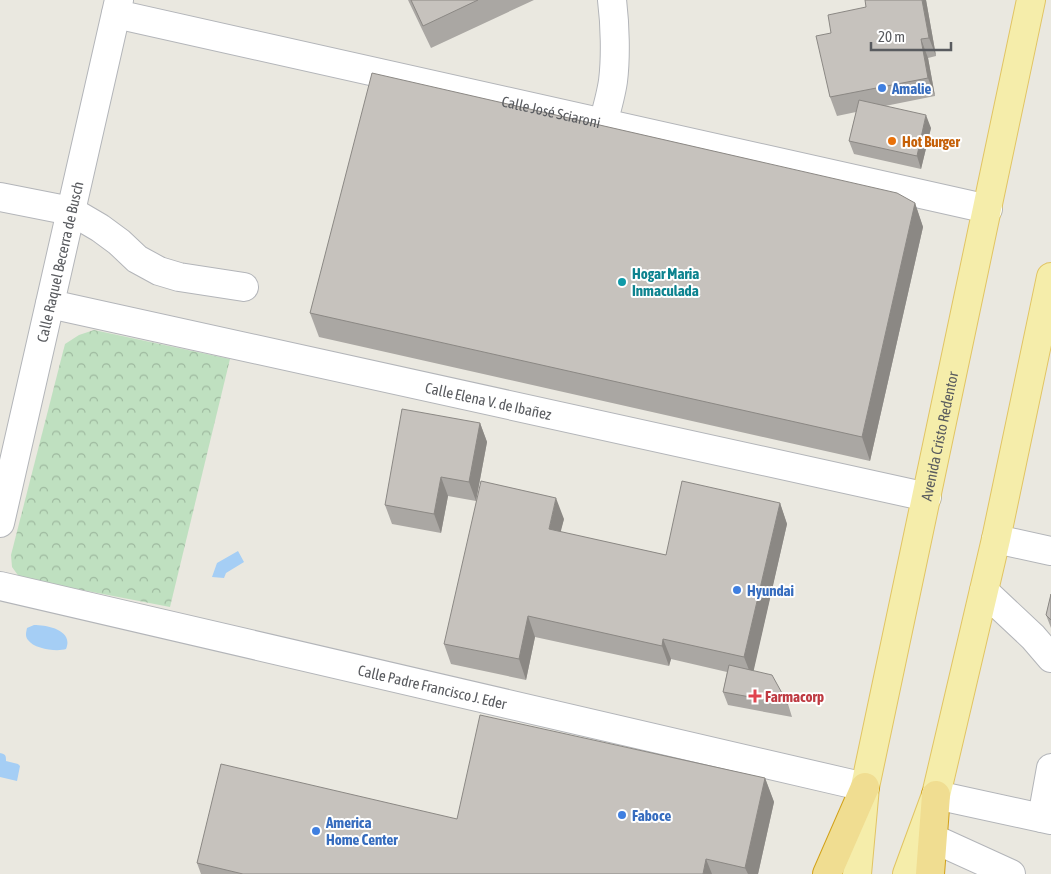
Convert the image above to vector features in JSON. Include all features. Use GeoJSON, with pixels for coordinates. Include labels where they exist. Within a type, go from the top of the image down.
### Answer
{"type":"FeatureCollection","features":[{"type":"Feature","properties":{"kind":"highway"},"geometry":{"type":"LineString","coordinates":[[827,874],[865,787]]}},
{"type":"Feature","properties":{"kind":"highway"},"geometry":{"type":"LineString","coordinates":[[930,874],[936,795]]}},
{"type":"Feature","properties":{"kind":"main road","name":"Avenida Cristo Redentor"},"geometry":{"type":"LineString","coordinates":[[857,874],[865,787],[1031,0]]}},
{"type":"Feature","properties":{"kind":"main road"},"geometry":{"type":"LineString","coordinates":[[908,874],[936,795],[996,539],[1051,277]]}},
{"type":"Feature","properties":{"kind":"street"},"geometry":{"type":"LineString","coordinates":[[603,122],[613,80],[612,0]]}},
{"type":"Feature","properties":{"kind":"street","name":"Calle José Sciaroni"},"geometry":{"type":"LineString","coordinates":[[118,7],[603,122],[988,209]]}},
{"type":"Feature","properties":{"kind":"street","name":"Calle Raquel Becerra de Busch"},"geometry":{"type":"LineString","coordinates":[[0,523],[8,450],[50,304],[118,7]]}},
{"type":"Feature","properties":{"kind":"street"},"geometry":{"type":"LineString","coordinates":[[0,197],[71,211],[100,228],[137,259],[159,271],[179,277],[244,287]]}},
{"type":"Feature","properties":{"kind":"street","name":"Calle Elena V. de Ibañez"},"geometry":{"type":"LineString","coordinates":[[50,304],[927,497]]}},
{"type":"Feature","properties":{"kind":"street"},"geometry":{"type":"LineString","coordinates":[[996,539],[1051,551]]}},
{"type":"Feature","properties":{"kind":"street","name":"Calle Padre Francisco J. Eder"},"geometry":{"type":"LineString","coordinates":[[0,586],[865,787]]}},
{"type":"Feature","properties":{"kind":"street"},"geometry":{"type":"LineString","coordinates":[[984,591],[1051,658]]}},
{"type":"Feature","properties":{"kind":"street"},"geometry":{"type":"LineString","coordinates":[[936,795],[1046,819],[1051,768]]}},
{"type":"Feature","properties":{"kind":"street"},"geometry":{"type":"LineString","coordinates":[[932,838],[1011,874]]}},
{"type":"Feature","properties":{"kind":"green space"},"geometry":{"type":"Polygon","coordinates":[[[94,330],[230,359],[170,607],[20,578],[12,567],[11,555],[65,344],[79,335],[94,330]]]}},
{"type":"Feature","properties":{"kind":"water"},"geometry":{"type":"Polygon","coordinates":[[[238,551],[244,562],[226,573],[224,578],[212,577],[217,563],[238,551]]]}},
{"type":"Feature","properties":{"kind":"water"},"geometry":{"type":"Polygon","coordinates":[[[34,625],[46,626],[63,633],[66,637],[66,649],[46,649],[31,643],[26,637],[26,631],[27,628],[34,625]]]}},
{"type":"Feature","properties":{"kind":"water"},"geometry":{"type":"Polygon","coordinates":[[[0,753],[5,756],[6,761],[20,766],[17,781],[0,777],[0,753]]]}},
{"type":"Feature","properties":{"kind":"building"},"geometry":{"type":"Polygon","coordinates":[[[411,0],[478,0],[423,26],[411,0]]]}},
{"type":"Feature","properties":{"kind":"building"},"geometry":{"type":"Polygon","coordinates":[[[865,0],[922,0],[929,38],[921,39],[928,78],[830,97],[816,36],[831,33],[828,15],[866,7],[865,0]]]}},
{"type":"Feature","properties":{"kind":"building","name":"Hogar Maria Inmaculada"},"geometry":{"type":"Polygon","coordinates":[[[372,73],[897,193],[915,203],[862,437],[310,313],[372,73]]]}},
{"type":"Feature","properties":{"kind":"building","name":"Hot Burger"},"geometry":{"type":"Polygon","coordinates":[[[859,100],[926,115],[917,156],[849,141],[859,100]]]}},
{"type":"Feature","properties":{"kind":"building"},"geometry":{"type":"Polygon","coordinates":[[[402,409],[480,423],[469,482],[441,477],[434,514],[385,505],[402,409]]]}},
{"type":"Feature","properties":{"kind":"building"},"geometry":{"type":"Polygon","coordinates":[[[481,481],[556,498],[549,529],[666,555],[682,481],[780,503],[744,657],[663,639],[662,646],[528,616],[519,659],[444,644],[481,481]]]}},
{"type":"Feature","properties":{"kind":"building"},"geometry":{"type":"Polygon","coordinates":[[[1051,594],[1051,620],[1046,615],[1051,594]]]}},
{"type":"Feature","properties":{"kind":"building"},"geometry":{"type":"Polygon","coordinates":[[[729,665],[772,675],[788,704],[723,692],[729,665]]]}},
{"type":"Feature","properties":{"kind":"building"},"geometry":{"type":"Polygon","coordinates":[[[480,715],[765,778],[745,868],[706,859],[703,874],[243,874],[197,863],[221,764],[457,819],[480,715]]]}},
{"type":"Feature","properties":{"kind":"place","name":"Amalie"},"geometry":{"type":"Point","coordinates":[882,88]}},
{"type":"Feature","properties":{"kind":"place","name":"Hot Burger"},"geometry":{"type":"Point","coordinates":[892,141]}},
{"type":"Feature","properties":{"kind":"place","name":"Hogar Maria Inmaculada"},"geometry":{"type":"Point","coordinates":[622,282]}},
{"type":"Feature","properties":{"kind":"place","name":"Hyundai"},"geometry":{"type":"Point","coordinates":[737,590]}},
{"type":"Feature","properties":{"kind":"place","name":"Farmacorp"},"geometry":{"type":"Point","coordinates":[755,696]}},
{"type":"Feature","properties":{"kind":"place","name":"Faboce"},"geometry":{"type":"Point","coordinates":[622,815]}},
{"type":"Feature","properties":{"kind":"place","name":"America Home Center"},"geometry":{"type":"Point","coordinates":[316,831]}}]}
